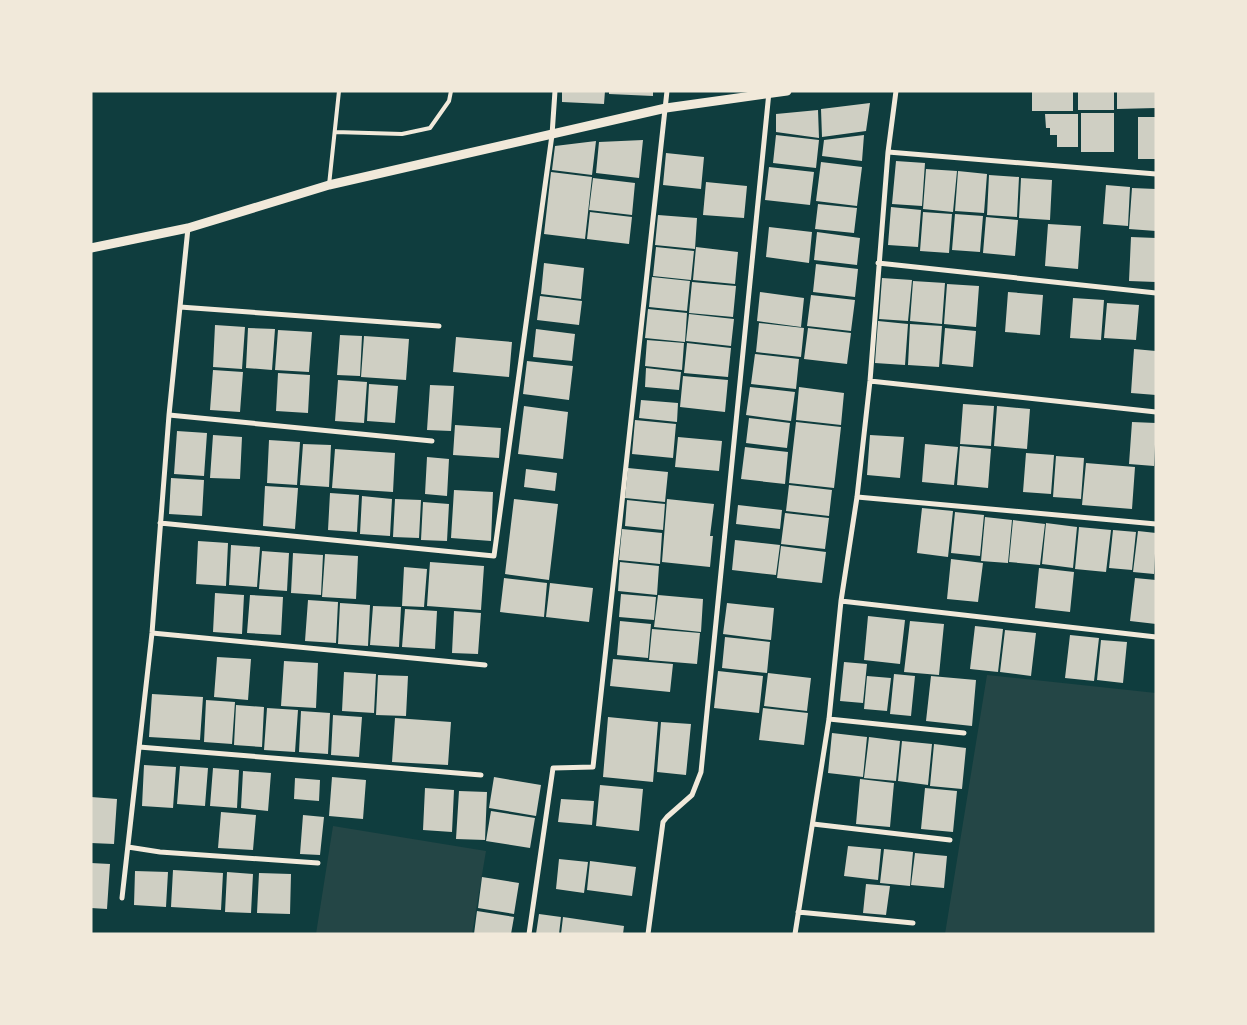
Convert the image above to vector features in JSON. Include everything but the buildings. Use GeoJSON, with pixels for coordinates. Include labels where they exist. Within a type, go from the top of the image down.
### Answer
{"type":"FeatureCollection","features":[{"type":"Feature","properties":{"kind":"street"},"geometry":{"type":"LineString","coordinates":[[160,523],[494,556],[552,135],[555,91]]}},
{"type":"Feature","properties":{"kind":"street"},"geometry":{"type":"LineString","coordinates":[[529,934],[553,768],[593,767],[667,91]]}},
{"type":"Feature","properties":{"kind":"street"},"geometry":{"type":"LineString","coordinates":[[91,248],[188,228],[329,185],[666,108],[769,92],[787,91]]}},
{"type":"Feature","properties":{"kind":"street"},"geometry":{"type":"LineString","coordinates":[[795,934],[830,719],[841,601],[857,497],[870,381],[888,152],[896,91]]}},
{"type":"Feature","properties":{"kind":"street"},"geometry":{"type":"LineString","coordinates":[[648,934],[663,822],[666,817],[692,795],[701,772],[769,92]]}},
{"type":"Feature","properties":{"kind":"street"},"geometry":{"type":"LineString","coordinates":[[888,152],[1156,174]]}},
{"type":"Feature","properties":{"kind":"street"},"geometry":{"type":"LineString","coordinates":[[122,898],[152,633],[169,415],[188,228]]}},
{"type":"Feature","properties":{"kind":"street"},"geometry":{"type":"LineString","coordinates":[[878,263],[1156,293]]}},
{"type":"Feature","properties":{"kind":"street"},"geometry":{"type":"LineString","coordinates":[[180,307],[439,326]]}},
{"type":"Feature","properties":{"kind":"street"},"geometry":{"type":"LineString","coordinates":[[870,381],[1156,412]]}},
{"type":"Feature","properties":{"kind":"street"},"geometry":{"type":"LineString","coordinates":[[169,415],[432,441]]}},
{"type":"Feature","properties":{"kind":"street"},"geometry":{"type":"LineString","coordinates":[[857,497],[1156,524]]}},
{"type":"Feature","properties":{"kind":"street"},"geometry":{"type":"LineString","coordinates":[[841,601],[1156,637]]}},
{"type":"Feature","properties":{"kind":"street"},"geometry":{"type":"LineString","coordinates":[[152,633],[485,665]]}},
{"type":"Feature","properties":{"kind":"street"},"geometry":{"type":"LineString","coordinates":[[830,719],[964,733]]}},
{"type":"Feature","properties":{"kind":"street"},"geometry":{"type":"LineString","coordinates":[[139,747],[482,775]]}},
{"type":"Feature","properties":{"kind":"street"},"geometry":{"type":"LineString","coordinates":[[813,824],[950,840]]}},
{"type":"Feature","properties":{"kind":"street"},"geometry":{"type":"LineString","coordinates":[[128,847],[160,852],[318,863]]}},
{"type":"Feature","properties":{"kind":"street"},"geometry":{"type":"LineString","coordinates":[[798,912],[913,923]]}},
{"type":"Feature","properties":{"kind":"lane"},"geometry":{"type":"LineString","coordinates":[[329,185],[339,91]]}},
{"type":"Feature","properties":{"kind":"lane"},"geometry":{"type":"LineString","coordinates":[[335,132],[402,134],[430,128],[449,101],[451,91]]}},
{"type":"Feature","properties":{"kind":"shaded area"},"geometry":{"type":"Polygon","coordinates":[[[987,675],[1156,693],[1156,934],[945,934],[987,675]]]}},
{"type":"Feature","properties":{"kind":"shaded area"},"geometry":{"type":"Polygon","coordinates":[[[333,826],[486,851],[472,934],[316,934],[333,826]]]}}]}
